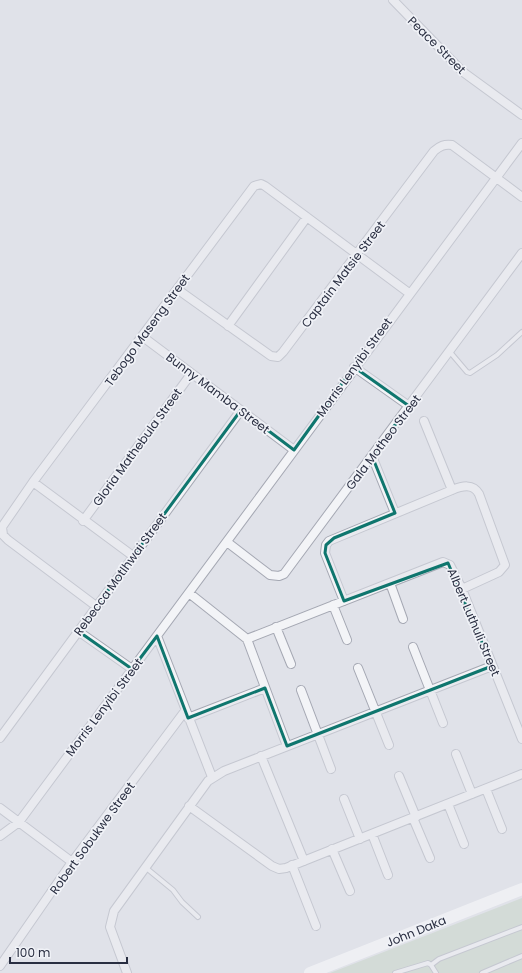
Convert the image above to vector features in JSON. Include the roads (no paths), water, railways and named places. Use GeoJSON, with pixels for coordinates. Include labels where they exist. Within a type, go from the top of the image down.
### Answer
{"type":"FeatureCollection","features":[{"type":"Feature","properties":{"kind":"street","name":"Peace Street"},"geometry":{"type":"LineString","coordinates":[[394,0],[463,72],[522,115]]}},
{"type":"Feature","properties":{"kind":"street","name":"Morris Lenyibi Street"},"geometry":{"type":"LineString","coordinates":[[0,836],[19,822],[227,542],[354,367],[522,143]]}},
{"type":"Feature","properties":{"kind":"street","name":"Captain Matsie Street"},"geometry":{"type":"LineString","coordinates":[[177,289],[271,356],[281,355],[358,255],[434,151],[446,144],[452,145],[496,177]]}},
{"type":"Feature","properties":{"kind":"street"},"geometry":{"type":"LineString","coordinates":[[496,177],[522,198]]}},
{"type":"Feature","properties":{"kind":"street","name":"Tebogo Maseng Street"},"geometry":{"type":"LineString","coordinates":[[96,606],[8,540],[3,534],[2,527],[33,482],[143,337],[251,190],[258,184],[265,186],[409,293]]}},
{"type":"Feature","properties":{"kind":"street"},"geometry":{"type":"LineString","coordinates":[[228,326],[307,218]]}},
{"type":"Feature","properties":{"kind":"street","name":"Gala Motheo Street"},"geometry":{"type":"LineString","coordinates":[[227,542],[270,575],[279,576],[284,574],[522,253]]}},
{"type":"Feature","properties":{"kind":"street","name":"Bunny Mamba Street"},"geometry":{"type":"LineString","coordinates":[[143,337],[294,450]]}},
{"type":"Feature","properties":{"kind":"street"},"geometry":{"type":"LineString","coordinates":[[354,367],[409,406]]}},
{"type":"Feature","properties":{"kind":"street","name":"Gloria Mathebula Street"},"geometry":{"type":"LineString","coordinates":[[83,521],[191,374]]}},
{"type":"Feature","properties":{"kind":"street","name":"Rebecca Motlhwai Street"},"geometry":{"type":"LineString","coordinates":[[0,738],[241,410]]}},
{"type":"Feature","properties":{"kind":"street"},"geometry":{"type":"LineString","coordinates":[[424,421],[452,490]]}},
{"type":"Feature","properties":{"kind":"street"},"geometry":{"type":"LineString","coordinates":[[372,456],[395,512]]}},
{"type":"Feature","properties":{"kind":"street"},"geometry":{"type":"LineString","coordinates":[[33,482],[83,521],[133,556]]}},
{"type":"Feature","properties":{"kind":"street"},"geometry":{"type":"LineString","coordinates":[[344,601],[325,553],[326,545],[334,538],[395,512],[452,490],[469,486],[478,491],[505,562],[504,568],[499,572],[462,589]]}},
{"type":"Feature","properties":{"kind":"street","name":"Albert Luthuli Street"},"geometry":{"type":"LineString","coordinates":[[247,639],[444,562],[450,565],[462,589],[522,740]]}},
{"type":"Feature","properties":{"kind":"street"},"geometry":{"type":"LineString","coordinates":[[390,583],[404,619]]}},
{"type":"Feature","properties":{"kind":"street"},"geometry":{"type":"LineString","coordinates":[[189,593],[247,639],[288,746]]}},
{"type":"Feature","properties":{"kind":"street"},"geometry":{"type":"LineString","coordinates":[[333,605],[347,640]]}},
{"type":"Feature","properties":{"kind":"street"},"geometry":{"type":"LineString","coordinates":[[276,627],[291,664]]}},
{"type":"Feature","properties":{"kind":"street"},"geometry":{"type":"LineString","coordinates":[[78,631],[132,670]]}},
{"type":"Feature","properties":{"kind":"street"},"geometry":{"type":"LineString","coordinates":[[157,636],[212,777]]}},
{"type":"Feature","properties":{"kind":"street"},"geometry":{"type":"LineString","coordinates":[[413,647],[443,723]]}},
{"type":"Feature","properties":{"kind":"street"},"geometry":{"type":"LineString","coordinates":[[127,973],[111,932],[110,922],[114,910],[202,787],[212,777],[261,756],[492,666]]}},
{"type":"Feature","properties":{"kind":"street"},"geometry":{"type":"LineString","coordinates":[[358,668],[389,745]]}},
{"type":"Feature","properties":{"kind":"street"},"geometry":{"type":"LineString","coordinates":[[187,714],[265,688]]}},
{"type":"Feature","properties":{"kind":"street"},"geometry":{"type":"LineString","coordinates":[[301,690],[331,769]]}},
{"type":"Feature","properties":{"kind":"street","name":"Robert Sobukwe Street"},"geometry":{"type":"LineString","coordinates":[[0,966],[72,862],[187,714]]}},
{"type":"Feature","properties":{"kind":"street"},"geometry":{"type":"LineString","coordinates":[[456,754],[472,794]]}},
{"type":"Feature","properties":{"kind":"street"},"geometry":{"type":"LineString","coordinates":[[261,756],[304,860]]}},
{"type":"Feature","properties":{"kind":"street"},"geometry":{"type":"LineString","coordinates":[[189,806],[272,866],[279,869],[332,850],[522,774]]}},
{"type":"Feature","properties":{"kind":"street"},"geometry":{"type":"LineString","coordinates":[[399,776],[430,858]]}},
{"type":"Feature","properties":{"kind":"street"},"geometry":{"type":"LineString","coordinates":[[486,789],[502,829]]}},
{"type":"Feature","properties":{"kind":"street"},"geometry":{"type":"LineString","coordinates":[[344,800],[360,839]]}},
{"type":"Feature","properties":{"kind":"street"},"geometry":{"type":"LineString","coordinates":[[448,804],[464,844]]}},
{"type":"Feature","properties":{"kind":"street"},"geometry":{"type":"LineString","coordinates":[[0,808],[72,862]]}},
{"type":"Feature","properties":{"kind":"street"},"geometry":{"type":"LineString","coordinates":[[372,834],[388,875]]}},
{"type":"Feature","properties":{"kind":"street"},"geometry":{"type":"LineString","coordinates":[[332,850],[350,891]]}},
{"type":"Feature","properties":{"kind":"street"},"geometry":{"type":"LineString","coordinates":[[292,865],[316,926]]}},
{"type":"Feature","properties":{"kind":"street","name":"John Daka"},"geometry":{"type":"LineString","coordinates":[[310,973],[522,889]]}},
{"type":"Feature","properties":{"kind":"lane"},"geometry":{"type":"LineString","coordinates":[[450,352],[467,372],[470,373],[497,355],[522,332]]}},
{"type":"Feature","properties":{"kind":"lane"},"geometry":{"type":"LineString","coordinates":[[145,867],[173,890],[182,902],[198,917]]}},
{"type":"Feature","properties":{"kind":"lane"},"geometry":{"type":"LineString","coordinates":[[396,973],[424,964],[431,965],[440,958],[522,927]]}},
{"type":"Feature","properties":{"kind":"lane"},"geometry":{"type":"LineString","coordinates":[[482,973],[522,956]]}},
{"type":"Feature","properties":{"kind":"lane"},"geometry":{"type":"LineString","coordinates":[[431,965],[436,973]]}}]}
